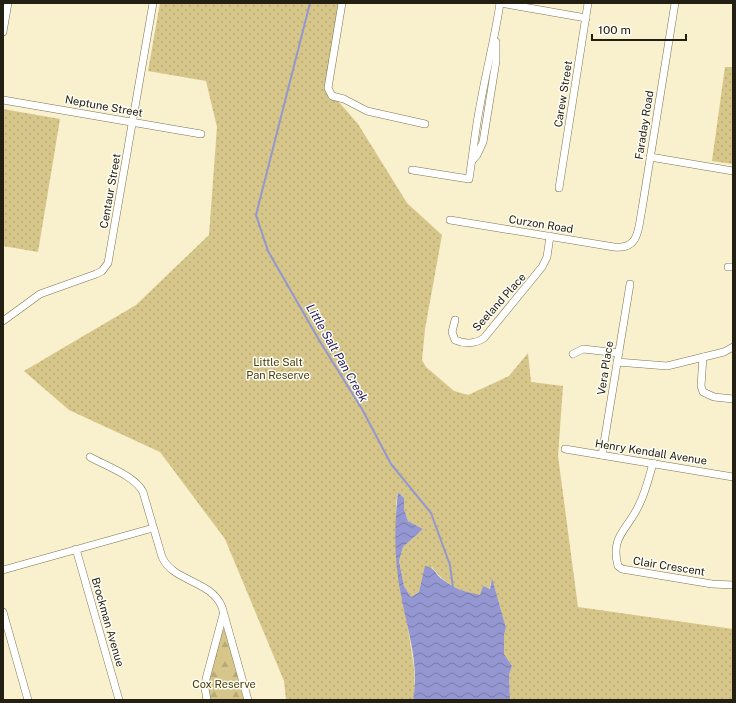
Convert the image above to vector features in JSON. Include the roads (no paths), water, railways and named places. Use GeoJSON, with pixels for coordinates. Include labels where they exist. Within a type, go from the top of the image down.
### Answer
{"type":"FeatureCollection","features":[{"type":"Feature","properties":{"kind":"street"},"geometry":{"type":"LineString","coordinates":[[3,32],[8,3]]}},
{"type":"Feature","properties":{"kind":"street","name":"Centaur Street"},"geometry":{"type":"LineString","coordinates":[[3,321],[40,294],[88,277],[102,271],[105,267],[109,257],[153,3]]}},
{"type":"Feature","properties":{"kind":"street"},"geometry":{"type":"LineString","coordinates":[[342,3],[328,88],[330,94],[370,112],[425,124]]}},
{"type":"Feature","properties":{"kind":"street"},"geometry":{"type":"LineString","coordinates":[[412,170],[469,179],[473,141],[496,32],[500,3],[586,18]]}},
{"type":"Feature","properties":{"kind":"street","name":"Carew Street"},"geometry":{"type":"LineString","coordinates":[[559,188],[588,3]]}},
{"type":"Feature","properties":{"kind":"street","name":"Faraday Road"},"geometry":{"type":"LineString","coordinates":[[628,246],[635,240],[637,235],[674,3]]}},
{"type":"Feature","properties":{"kind":"street","name":"Neptune Street"},"geometry":{"type":"LineString","coordinates":[[3,100],[201,134]]}},
{"type":"Feature","properties":{"kind":"street"},"geometry":{"type":"LineString","coordinates":[[650,157],[733,171]]}},
{"type":"Feature","properties":{"kind":"street","name":"Curzon Road"},"geometry":{"type":"LineString","coordinates":[[450,220],[614,247],[628,246]]}},
{"type":"Feature","properties":{"kind":"street","name":"Seeland Place"},"geometry":{"type":"LineString","coordinates":[[455,320],[452,332],[454,340],[471,343],[484,338],[542,268],[547,257],[550,236]]}},
{"type":"Feature","properties":{"kind":"street","name":"Vera Place"},"geometry":{"type":"LineString","coordinates":[[602,455],[630,284]]}},
{"type":"Feature","properties":{"kind":"street"},"geometry":{"type":"LineString","coordinates":[[617,362],[667,366],[724,352],[733,347]]}},
{"type":"Feature","properties":{"kind":"street"},"geometry":{"type":"LineString","coordinates":[[573,354],[583,349],[618,353]]}},
{"type":"Feature","properties":{"kind":"street"},"geometry":{"type":"LineString","coordinates":[[703,357],[701,386],[703,392],[714,397],[733,399]]}},
{"type":"Feature","properties":{"kind":"street","name":"Henry Kendall Avenue"},"geometry":{"type":"LineString","coordinates":[[565,449],[733,477]]}},
{"type":"Feature","properties":{"kind":"street"},"geometry":{"type":"LineString","coordinates":[[90,457],[130,478],[138,484],[145,498],[162,557],[167,565],[174,571],[213,594],[220,602],[248,700]]}},
{"type":"Feature","properties":{"kind":"street","name":"Clair Crescent"},"geometry":{"type":"LineString","coordinates":[[653,463],[638,506],[618,538],[616,551],[618,566],[622,569],[712,584],[733,585]]}},
{"type":"Feature","properties":{"kind":"street"},"geometry":{"type":"LineString","coordinates":[[3,570],[153,528]]}},
{"type":"Feature","properties":{"kind":"street","name":"Brockman Avenue"},"geometry":{"type":"LineString","coordinates":[[76,549],[119,700]]}},
{"type":"Feature","properties":{"kind":"street"},"geometry":{"type":"LineString","coordinates":[[3,612],[28,700]]}},
{"type":"Feature","properties":{"kind":"street"},"geometry":{"type":"LineString","coordinates":[[207,700],[205,688],[206,679],[224,614]]}},
{"type":"Feature","properties":{"kind":"water"},"geometry":{"type":"Polygon","coordinates":[[[398,492],[404,498],[404,509],[408,521],[423,529],[403,547],[399,561],[404,586],[411,597],[419,592],[425,566],[433,569],[439,577],[456,588],[480,595],[483,586],[490,589],[492,578],[506,628],[504,635],[504,654],[512,666],[509,675],[510,700],[413,700],[415,687],[414,660],[399,582],[396,557],[395,531],[398,492]]]}},
{"type":"Feature","properties":{"kind":"waterway","name":"Little Salt Pan Creek"},"geometry":{"type":"LineString","coordinates":[[310,3],[256,215],[268,251],[319,340],[362,409],[391,464],[431,513],[450,565],[453,588]]}},
{"type":"Feature","properties":{"kind":"park label","name":"Little Salt Pan Reserve"},"geometry":{"type":"Point","coordinates":[278,368]}},
{"type":"Feature","properties":{"kind":"park label","name":"Cox Reserve"},"geometry":{"type":"Point","coordinates":[224,684]}}]}
